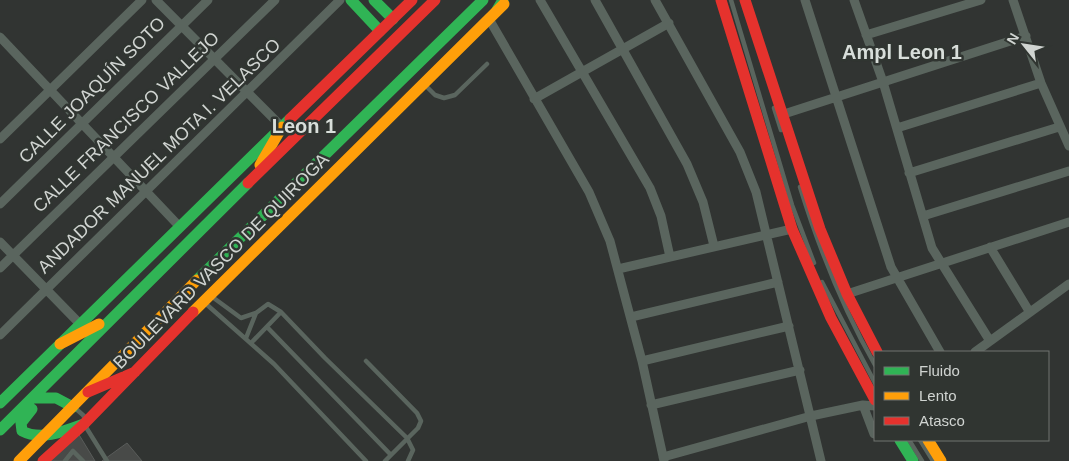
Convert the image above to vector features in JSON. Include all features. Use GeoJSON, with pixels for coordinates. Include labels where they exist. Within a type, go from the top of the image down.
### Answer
{"type":"FeatureCollection","features":[{"type":"Feature","properties":{"kind":"main road"},"geometry":{"type":"LineString","coordinates":[[351,0],[380,31]]}},
{"type":"Feature","properties":{"kind":"main road"},"geometry":{"type":"LineString","coordinates":[[374,0],[393,19]]}},
{"type":"Feature","properties":{"kind":"main road"},"geometry":{"type":"LineString","coordinates":[[0,402],[412,0]]}},
{"type":"Feature","properties":{"kind":"main road"},"geometry":{"type":"LineString","coordinates":[[0,430],[60,378],[74,356],[109,320],[435,0]]}},
{"type":"Feature","properties":{"kind":"main road"},"geometry":{"type":"LineString","coordinates":[[19,461],[240,237],[411,73],[483,0]]}},
{"type":"Feature","properties":{"kind":"main road"},"geometry":{"type":"LineString","coordinates":[[493,15],[503,0]]}},
{"type":"Feature","properties":{"kind":"main road","name":"BOULEVARD VASCO DE QUIROGA"},"geometry":{"type":"LineString","coordinates":[[43,461],[84,424],[207,298],[507,0]]}},
{"type":"Feature","properties":{"kind":"main road"},"geometry":{"type":"LineString","coordinates":[[721,0],[792,229],[831,318],[874,398]]}},
{"type":"Feature","properties":{"kind":"main road"},"geometry":{"type":"LineString","coordinates":[[743,0],[784,114],[817,220],[847,294],[876,351]]}},
{"type":"Feature","properties":{"kind":"main road"},"geometry":{"type":"LineString","coordinates":[[250,181],[282,127]]}},
{"type":"Feature","properties":{"kind":"main road"},"geometry":{"type":"LineString","coordinates":[[60,344],[109,320]]}},
{"type":"Feature","properties":{"kind":"main road"},"geometry":{"type":"LineString","coordinates":[[85,393],[135,372]]}},
{"type":"Feature","properties":{"kind":"main road"},"geometry":{"type":"LineString","coordinates":[[38,398],[56,398],[73,406]]}},
{"type":"Feature","properties":{"kind":"main road"},"geometry":{"type":"LineString","coordinates":[[38,398],[24,417],[20,428],[27,434],[44,436],[84,424]]}},
{"type":"Feature","properties":{"kind":"main road"},"geometry":{"type":"LineString","coordinates":[[901,441],[913,461]]}},
{"type":"Feature","properties":{"kind":"main road"},"geometry":{"type":"LineString","coordinates":[[929,441],[941,461]]}},
{"type":"Feature","properties":{"kind":"street"},"geometry":{"type":"LineString","coordinates":[[0,139],[142,0]]}},
{"type":"Feature","properties":{"kind":"street"},"geometry":{"type":"LineString","coordinates":[[156,0],[282,127]]}},
{"type":"Feature","properties":{"kind":"street","name":"CALLE JOAQUÍN SOTO"},"geometry":{"type":"LineString","coordinates":[[0,204],[208,0]]}},
{"type":"Feature","properties":{"kind":"street","name":"CALLE FRANCISCO VALLEJO"},"geometry":{"type":"LineString","coordinates":[[0,268],[275,0]]}},
{"type":"Feature","properties":{"kind":"street","name":"ANDADOR MANUEL MOTA I. VELASCO"},"geometry":{"type":"LineString","coordinates":[[0,335],[146,190],[248,93],[340,0]]}},
{"type":"Feature","properties":{"kind":"street"},"geometry":{"type":"LineString","coordinates":[[540,0],[650,188],[661,216],[670,257]]}},
{"type":"Feature","properties":{"kind":"street"},"geometry":{"type":"LineString","coordinates":[[595,0],[687,164],[703,202],[714,246]]}},
{"type":"Feature","properties":{"kind":"street"},"geometry":{"type":"LineString","coordinates":[[655,0],[740,152],[756,192],[821,461]]}},
{"type":"Feature","properties":{"kind":"street"},"geometry":{"type":"LineString","coordinates":[[805,0],[897,278],[939,351]]}},
{"type":"Feature","properties":{"kind":"street"},"geometry":{"type":"LineString","coordinates":[[854,0],[883,82],[928,235],[940,263],[990,341]]}},
{"type":"Feature","properties":{"kind":"street"},"geometry":{"type":"LineString","coordinates":[[866,35],[981,0]]}},
{"type":"Feature","properties":{"kind":"street"},"geometry":{"type":"LineString","coordinates":[[1013,0],[1041,83],[1069,146]]}},
{"type":"Feature","properties":{"kind":"street"},"geometry":{"type":"LineString","coordinates":[[493,15],[534,99],[589,192],[610,241],[642,361],[664,459],[810,416],[864,405],[874,406]]}},
{"type":"Feature","properties":{"kind":"street"},"geometry":{"type":"LineString","coordinates":[[534,99],[669,23]]}},
{"type":"Feature","properties":{"kind":"street"},"geometry":{"type":"LineString","coordinates":[[784,114],[1026,36]]}},
{"type":"Feature","properties":{"kind":"street"},"geometry":{"type":"LineString","coordinates":[[0,38],[180,226]]}},
{"type":"Feature","properties":{"kind":"street"},"geometry":{"type":"LineString","coordinates":[[897,128],[1041,83]]}},
{"type":"Feature","properties":{"kind":"street"},"geometry":{"type":"LineString","coordinates":[[910,173],[1059,127]]}},
{"type":"Feature","properties":{"kind":"street"},"geometry":{"type":"LineString","coordinates":[[923,216],[1069,171]]}},
{"type":"Feature","properties":{"kind":"street"},"geometry":{"type":"LineString","coordinates":[[847,294],[1069,222]]}},
{"type":"Feature","properties":{"kind":"street"},"geometry":{"type":"LineString","coordinates":[[618,269],[792,229]]}},
{"type":"Feature","properties":{"kind":"street"},"geometry":{"type":"LineString","coordinates":[[0,242],[80,324]]}},
{"type":"Feature","properties":{"kind":"street"},"geometry":{"type":"LineString","coordinates":[[990,247],[1029,311]]}},
{"type":"Feature","properties":{"kind":"street"},"geometry":{"type":"LineString","coordinates":[[631,317],[778,282]]}},
{"type":"Feature","properties":{"kind":"street"},"geometry":{"type":"LineString","coordinates":[[976,351],[1029,311],[1069,284]]}},
{"type":"Feature","properties":{"kind":"street"},"geometry":{"type":"LineString","coordinates":[[642,361],[789,326]]}},
{"type":"Feature","properties":{"kind":"street"},"geometry":{"type":"LineString","coordinates":[[651,405],[800,370]]}},
{"type":"Feature","properties":{"kind":"street"},"geometry":{"type":"LineString","coordinates":[[864,405],[874,434]]}},
{"type":"Feature","properties":{"kind":"lane"},"geometry":{"type":"LineString","coordinates":[[731,0],[805,243],[833,304],[874,381]]}},
{"type":"Feature","properties":{"kind":"lane"},"geometry":{"type":"LineString","coordinates":[[761,48],[763,74],[811,224],[853,324],[874,362]]}},
{"type":"Feature","properties":{"kind":"lane"},"geometry":{"type":"LineString","coordinates":[[424,84],[435,95],[444,98],[455,95],[487,64]]}},
{"type":"Feature","properties":{"kind":"lane"},"geometry":{"type":"LineString","coordinates":[[207,298],[239,318],[256,313],[268,304],[281,312],[406,438],[413,450],[408,461]]}},
{"type":"Feature","properties":{"kind":"lane"},"geometry":{"type":"LineString","coordinates":[[207,298],[366,461]]}},
{"type":"Feature","properties":{"kind":"lane"},"geometry":{"type":"LineString","coordinates":[[251,343],[281,312]]}},
{"type":"Feature","properties":{"kind":"lane"},"geometry":{"type":"LineString","coordinates":[[246,338],[256,313]]}},
{"type":"Feature","properties":{"kind":"lane"},"geometry":{"type":"LineString","coordinates":[[267,327],[391,455]]}},
{"type":"Feature","properties":{"kind":"lane"},"geometry":{"type":"LineString","coordinates":[[366,361],[417,413],[421,420],[418,428],[385,461]]}},
{"type":"Feature","properties":{"kind":"lane"},"geometry":{"type":"LineString","coordinates":[[73,406],[84,416],[84,424],[107,461]]}},
{"type":"Feature","properties":{"kind":"lane"},"geometry":{"type":"LineString","coordinates":[[910,441],[922,461]]}},
{"type":"Feature","properties":{"kind":"lane"},"geometry":{"type":"LineString","coordinates":[[921,441],[933,461]]}},
{"type":"Feature","properties":{"kind":"lane"},"geometry":{"type":"LineString","coordinates":[[65,461],[74,451],[83,461]]}},
{"type":"Feature","properties":{"kind":"building"},"geometry":{"type":"Polygon","coordinates":[[[78,433],[95,461],[49,461],[78,433]]]}},
{"type":"Feature","properties":{"kind":"building"},"geometry":{"type":"Polygon","coordinates":[[[127,443],[142,461],[102,461],[127,443]]]}},
{"type":"Feature","properties":{"kind":"traffic: fast"},"geometry":{"type":"LineString","coordinates":[[351,0],[380,31]]}},
{"type":"Feature","properties":{"kind":"traffic: fast"},"geometry":{"type":"LineString","coordinates":[[374,0],[393,19]]}},
{"type":"Feature","properties":{"kind":"traffic: fast"},"geometry":{"type":"LineString","coordinates":[[197,280],[483,0]]}},
{"type":"Feature","properties":{"kind":"traffic: fast"},"geometry":{"type":"LineString","coordinates":[[497,10],[503,0]]}},
{"type":"Feature","properties":{"kind":"traffic: fast"},"geometry":{"type":"LineString","coordinates":[[0,403],[290,119]]}},
{"type":"Feature","properties":{"kind":"traffic: fast"},"geometry":{"type":"LineString","coordinates":[[0,430],[248,183]]}},
{"type":"Feature","properties":{"kind":"traffic: fast"},"geometry":{"type":"LineString","coordinates":[[33,398],[56,398],[73,407]]}},
{"type":"Feature","properties":{"kind":"traffic: fast"},"geometry":{"type":"LineString","coordinates":[[32,409],[21,423],[22,431],[29,434],[53,434],[84,424]]}},
{"type":"Feature","properties":{"kind":"traffic: fast"},"geometry":{"type":"LineString","coordinates":[[901,441],[913,461]]}},
{"type":"Feature","properties":{"kind":"traffic: slow"},"geometry":{"type":"LineString","coordinates":[[193,312],[504,4]]}},
{"type":"Feature","properties":{"kind":"traffic: slow"},"geometry":{"type":"LineString","coordinates":[[260,165],[282,127]]}},
{"type":"Feature","properties":{"kind":"traffic: slow"},"geometry":{"type":"LineString","coordinates":[[19,461],[197,280]]}},
{"type":"Feature","properties":{"kind":"traffic: slow"},"geometry":{"type":"LineString","coordinates":[[60,344],[99,324]]}},
{"type":"Feature","properties":{"kind":"traffic: slow"},"geometry":{"type":"LineString","coordinates":[[929,441],[941,461]]}},
{"type":"Feature","properties":{"kind":"traffic: jam"},"geometry":{"type":"LineString","coordinates":[[290,119],[412,0]]}},
{"type":"Feature","properties":{"kind":"traffic: jam"},"geometry":{"type":"LineString","coordinates":[[248,183],[435,0]]}},
{"type":"Feature","properties":{"kind":"traffic: jam"},"geometry":{"type":"LineString","coordinates":[[721,0],[792,229],[831,318],[874,398]]}},
{"type":"Feature","properties":{"kind":"traffic: jam"},"geometry":{"type":"LineString","coordinates":[[745,0],[820,229],[847,294],[876,351]]}},
{"type":"Feature","properties":{"kind":"traffic: jam"},"geometry":{"type":"LineString","coordinates":[[43,461],[84,424],[193,312]]}},
{"type":"Feature","properties":{"kind":"traffic: jam"},"geometry":{"type":"LineString","coordinates":[[88,392],[135,372]]}},
{"type":"Feature","properties":{"kind":"district","name":"Ampl Leon 1"},"geometry":{"type":"Point","coordinates":[902,52]}},
{"type":"Feature","properties":{"kind":"district","name":"Leon 1"},"geometry":{"type":"Point","coordinates":[304,126]}}]}
